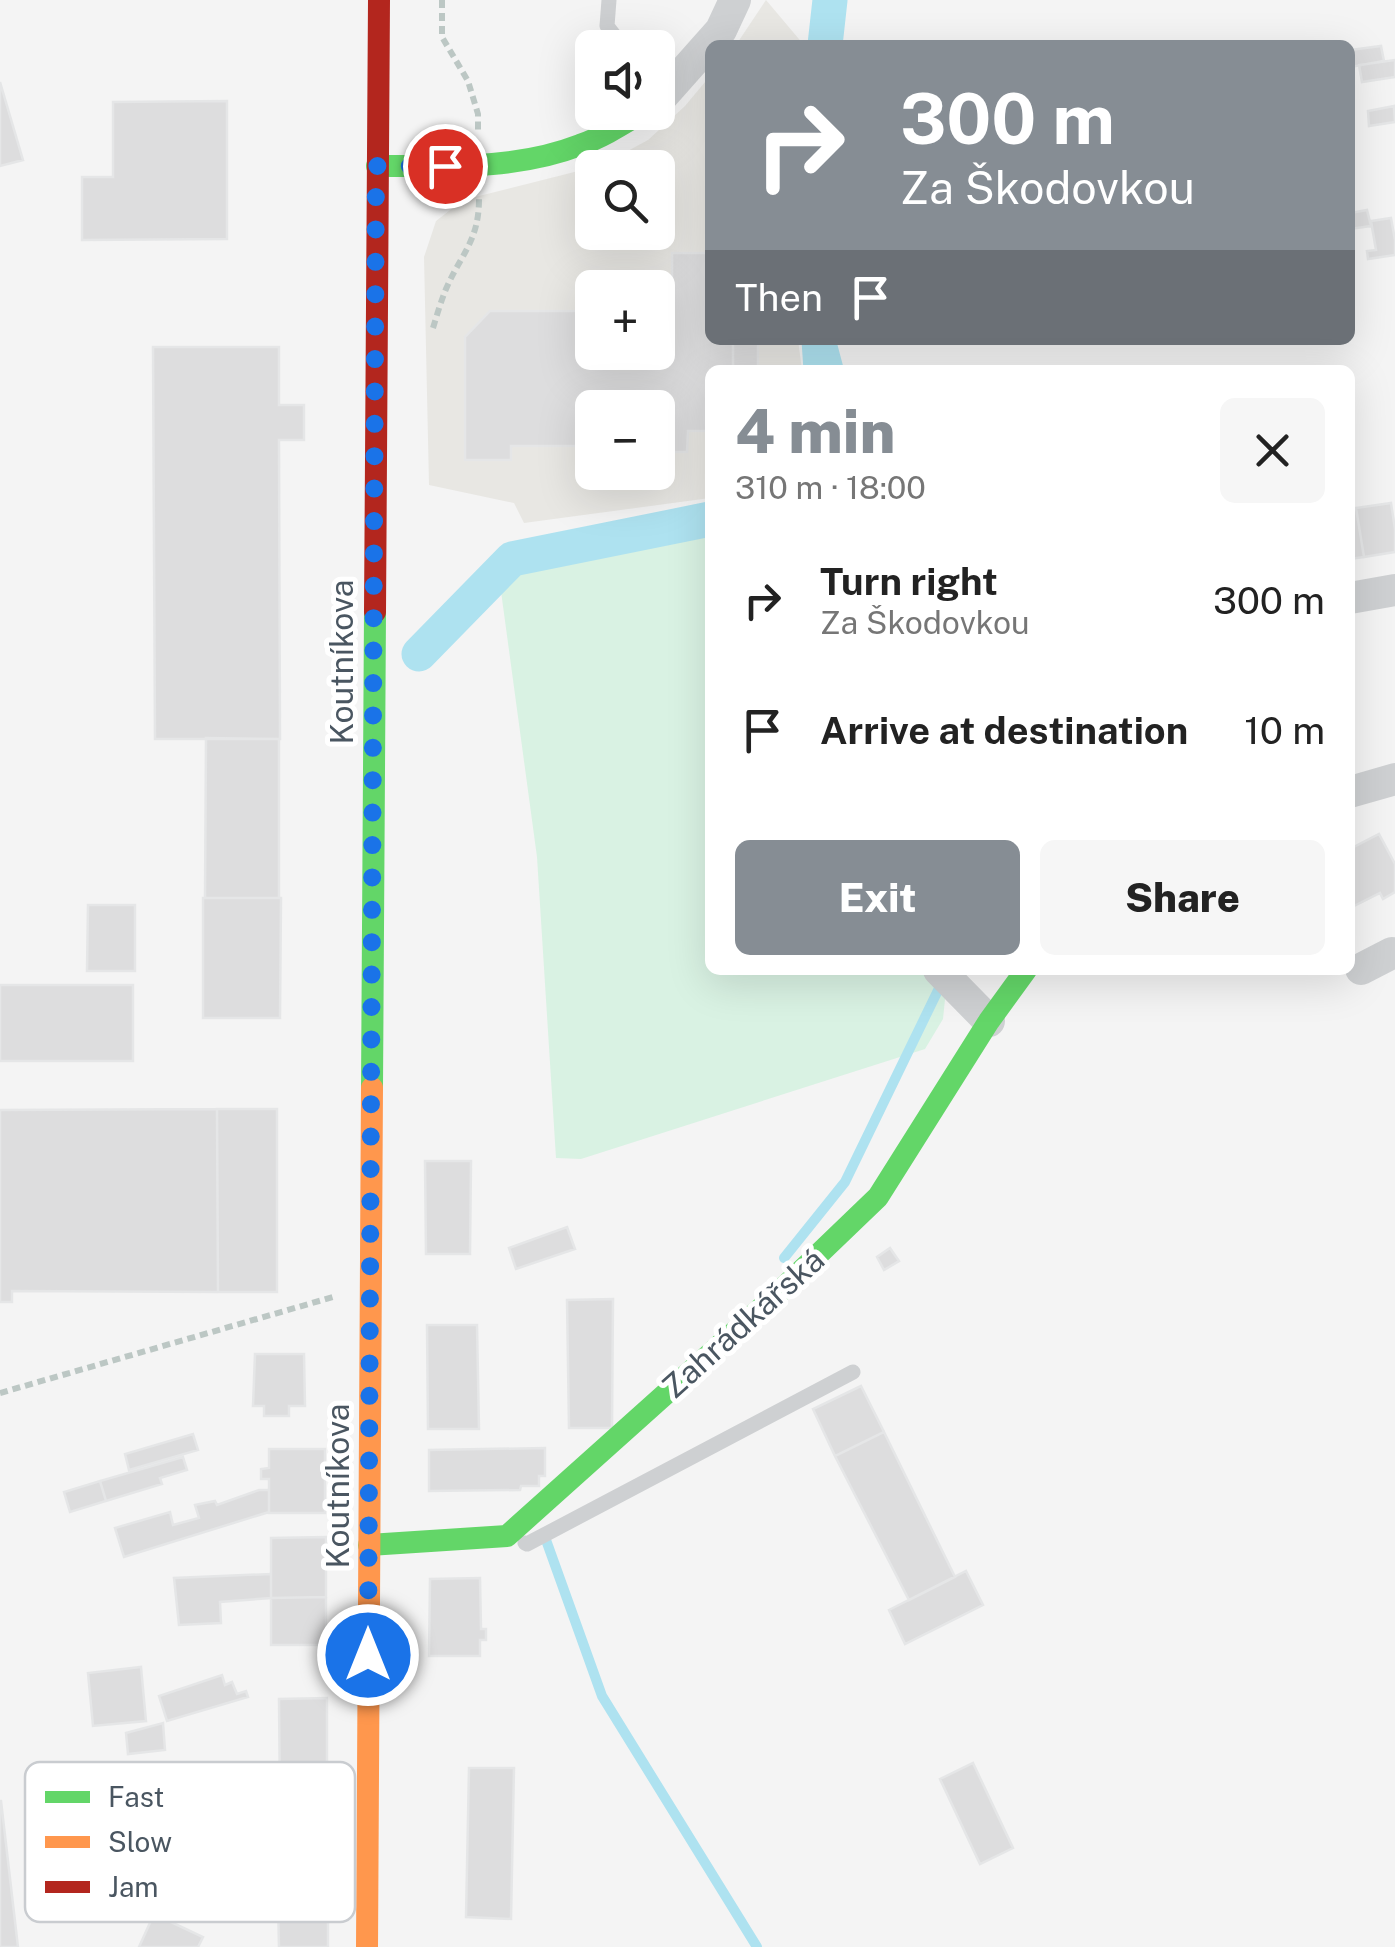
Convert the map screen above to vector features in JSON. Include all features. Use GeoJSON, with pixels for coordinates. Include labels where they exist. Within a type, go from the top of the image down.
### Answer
{"type":"FeatureCollection","features":[{"type":"Feature","properties":{"kind":"main road","name":"Koutníkova"},"geometry":{"type":"LineString","coordinates":[[367,1947],[379,0]]}},
{"type":"Feature","properties":{"kind":"main road"},"geometry":{"type":"LineString","coordinates":[[376,166],[479,166],[530,160],[554,156],[616,130]]}},
{"type":"Feature","properties":{"kind":"main road","name":"Zahrádkářská"},"geometry":{"type":"LineString","coordinates":[[507,1536],[878,1197],[1022,975]]}},
{"type":"Feature","properties":{"kind":"main road"},"geometry":{"type":"LineString","coordinates":[[369,1545],[507,1536]]}},
{"type":"Feature","properties":{"kind":"street"},"geometry":{"type":"LineString","coordinates":[[712,40],[736,0]]}},
{"type":"Feature","properties":{"kind":"street"},"geometry":{"type":"LineString","coordinates":[[675,79],[705,47]]}},
{"type":"Feature","properties":{"kind":"street"},"geometry":{"type":"LineString","coordinates":[[1355,597],[1395,590]]}},
{"type":"Feature","properties":{"kind":"street"},"geometry":{"type":"LineString","coordinates":[[1355,790],[1395,778]]}},
{"type":"Feature","properties":{"kind":"street"},"geometry":{"type":"LineString","coordinates":[[1360,969],[1394,954]]}},
{"type":"Feature","properties":{"kind":"street"},"geometry":{"type":"LineString","coordinates":[[944,975],[989,1021]]}},
{"type":"Feature","properties":{"kind":"lane"},"geometry":{"type":"LineString","coordinates":[[608,0],[610,30]]}},
{"type":"Feature","properties":{"kind":"lane"},"geometry":{"type":"LineString","coordinates":[[507,1536],[527,1544],[853,1372]]}},
{"type":"Feature","properties":{"kind":"path"},"geometry":{"type":"LineString","coordinates":[[0,1393],[335,1297],[370,1324]]}},
{"type":"Feature","properties":{"kind":"shaded area"},"geometry":{"type":"Polygon","coordinates":[[[766,0],[800,40],[739,40],[766,0]]]}},
{"type":"Feature","properties":{"kind":"shaded area"},"geometry":{"type":"Polygon","coordinates":[[[705,82],[705,345],[799,345],[801,365],[705,365],[705,499],[524,523],[514,503],[429,485],[424,257],[436,221],[463,200],[575,172],[575,250],[675,250],[675,150],[630,150],[659,130],[675,130],[675,115],[705,82]]]}},
{"type":"Feature","properties":{"kind":"green space"},"geometry":{"type":"Polygon","coordinates":[[[705,534],[705,975],[947,975],[943,1019],[925,1049],[581,1159],[556,1158],[537,857],[500,584],[533,564],[705,534]]]}},
{"type":"Feature","properties":{"kind":"building"},"geometry":{"type":"Polygon","coordinates":[[[1381,46],[1384,61],[1355,66],[1355,49],[1381,46]]]}},
{"type":"Feature","properties":{"kind":"building"},"geometry":{"type":"Polygon","coordinates":[[[1395,60],[1395,77],[1362,82],[1359,65],[1395,60]]]}},
{"type":"Feature","properties":{"kind":"building"},"geometry":{"type":"Polygon","coordinates":[[[0,82],[23,160],[0,166],[0,82]]]}},
{"type":"Feature","properties":{"kind":"building"},"geometry":{"type":"Polygon","coordinates":[[[227,101],[227,239],[82,240],[82,177],[113,177],[113,102],[227,101]]]}},
{"type":"Feature","properties":{"kind":"building"},"geometry":{"type":"Polygon","coordinates":[[[1394,106],[1395,122],[1369,126],[1368,111],[1394,106]]]}},
{"type":"Feature","properties":{"kind":"building"},"geometry":{"type":"Polygon","coordinates":[[[1367,210],[1371,226],[1355,228],[1355,212],[1367,210]]]}},
{"type":"Feature","properties":{"kind":"building"},"geometry":{"type":"Polygon","coordinates":[[[1391,218],[1395,255],[1368,259],[1367,251],[1376,250],[1371,221],[1391,218]]]}},
{"type":"Feature","properties":{"kind":"building"},"geometry":{"type":"Polygon","coordinates":[[[672,253],[705,253],[705,345],[733,345],[733,365],[705,365],[705,431],[688,431],[687,452],[675,452],[675,390],[575,390],[575,446],[511,446],[511,460],[465,460],[465,337],[490,311],[575,311],[575,370],[675,370],[672,253]]]}},
{"type":"Feature","properties":{"kind":"building"},"geometry":{"type":"Polygon","coordinates":[[[733,345],[758,345],[758,365],[733,365],[733,345]]]}},
{"type":"Feature","properties":{"kind":"building"},"geometry":{"type":"Polygon","coordinates":[[[153,347],[279,347],[279,405],[304,405],[304,440],[279,440],[280,739],[155,739],[153,347]]]}},
{"type":"Feature","properties":{"kind":"building"},"geometry":{"type":"Polygon","coordinates":[[[1391,503],[1395,552],[1364,557],[1356,508],[1391,503]]]}},
{"type":"Feature","properties":{"kind":"building"},"geometry":{"type":"Polygon","coordinates":[[[1355,508],[1364,557],[1355,558],[1355,508]]]}},
{"type":"Feature","properties":{"kind":"building"},"geometry":{"type":"Polygon","coordinates":[[[206,738],[279,739],[279,898],[205,898],[206,738]]]}},
{"type":"Feature","properties":{"kind":"building"},"geometry":{"type":"Polygon","coordinates":[[[1379,834],[1395,864],[1395,892],[1383,899],[1380,893],[1355,906],[1355,846],[1379,834]]]}},
{"type":"Feature","properties":{"kind":"building"},"geometry":{"type":"Polygon","coordinates":[[[203,898],[281,898],[280,1018],[203,1018],[203,898]]]}},
{"type":"Feature","properties":{"kind":"building"},"geometry":{"type":"Polygon","coordinates":[[[88,905],[135,905],[135,971],[87,971],[88,905]]]}},
{"type":"Feature","properties":{"kind":"building"},"geometry":{"type":"Polygon","coordinates":[[[0,985],[133,985],[133,1061],[0,1061],[0,985]]]}},
{"type":"Feature","properties":{"kind":"building"},"geometry":{"type":"Polygon","coordinates":[[[217,1109],[218,1292],[12,1291],[12,1302],[0,1302],[0,1110],[217,1109]]]}},
{"type":"Feature","properties":{"kind":"building"},"geometry":{"type":"Polygon","coordinates":[[[217,1109],[277,1109],[277,1292],[218,1292],[217,1109]]]}},
{"type":"Feature","properties":{"kind":"building"},"geometry":{"type":"Polygon","coordinates":[[[425,1161],[471,1161],[470,1254],[426,1254],[425,1161]]]}},
{"type":"Feature","properties":{"kind":"building"},"geometry":{"type":"Polygon","coordinates":[[[567,1227],[575,1249],[516,1269],[509,1248],[567,1227]]]}},
{"type":"Feature","properties":{"kind":"building"},"geometry":{"type":"Polygon","coordinates":[[[890,1248],[899,1261],[884,1270],[877,1257],[890,1248]]]}},
{"type":"Feature","properties":{"kind":"building"},"geometry":{"type":"Polygon","coordinates":[[[613,1299],[612,1428],[569,1428],[567,1300],[613,1299]]]}},
{"type":"Feature","properties":{"kind":"building"},"geometry":{"type":"Polygon","coordinates":[[[427,1325],[477,1325],[479,1429],[428,1429],[427,1325]]]}},
{"type":"Feature","properties":{"kind":"building"},"geometry":{"type":"Polygon","coordinates":[[[255,1354],[304,1354],[305,1406],[289,1406],[289,1416],[264,1416],[264,1406],[253,1406],[255,1354]]]}},
{"type":"Feature","properties":{"kind":"building"},"geometry":{"type":"Polygon","coordinates":[[[861,1386],[884,1432],[835,1456],[813,1409],[861,1386]]]}},
{"type":"Feature","properties":{"kind":"building"},"geometry":{"type":"Polygon","coordinates":[[[884,1432],[955,1577],[909,1600],[835,1456],[884,1432]]]}},
{"type":"Feature","properties":{"kind":"building"},"geometry":{"type":"Polygon","coordinates":[[[193,1434],[198,1450],[129,1470],[125,1454],[193,1434]]]}},
{"type":"Feature","properties":{"kind":"building"},"geometry":{"type":"Polygon","coordinates":[[[545,1448],[545,1476],[539,1476],[539,1486],[521,1486],[520,1490],[429,1491],[429,1450],[545,1448]]]}},
{"type":"Feature","properties":{"kind":"building"},"geometry":{"type":"Polygon","coordinates":[[[269,1449],[325,1449],[325,1513],[269,1513],[269,1479],[261,1479],[261,1469],[269,1468],[269,1449]]]}},
{"type":"Feature","properties":{"kind":"building"},"geometry":{"type":"Polygon","coordinates":[[[183,1457],[187,1470],[160,1478],[162,1484],[106,1501],[100,1481],[183,1457]]]}},
{"type":"Feature","properties":{"kind":"building"},"geometry":{"type":"Polygon","coordinates":[[[100,1481],[106,1501],[70,1512],[64,1492],[100,1481]]]}},
{"type":"Feature","properties":{"kind":"building"},"geometry":{"type":"Polygon","coordinates":[[[269,1490],[269,1512],[124,1557],[115,1528],[170,1512],[173,1525],[199,1518],[195,1505],[215,1501],[217,1505],[269,1490]]]}},
{"type":"Feature","properties":{"kind":"building"},"geometry":{"type":"Polygon","coordinates":[[[326,1537],[326,1597],[271,1598],[271,1538],[326,1537]]]}},
{"type":"Feature","properties":{"kind":"building"},"geometry":{"type":"Polygon","coordinates":[[[966,1571],[983,1605],[905,1644],[889,1610],[966,1571]]]}},
{"type":"Feature","properties":{"kind":"building"},"geometry":{"type":"Polygon","coordinates":[[[271,1574],[271,1598],[220,1602],[221,1623],[179,1625],[174,1578],[271,1574]]]}},
{"type":"Feature","properties":{"kind":"building"},"geometry":{"type":"Polygon","coordinates":[[[480,1578],[481,1629],[486,1629],[486,1640],[480,1640],[480,1656],[429,1656],[430,1579],[480,1578]]]}},
{"type":"Feature","properties":{"kind":"building"},"geometry":{"type":"Polygon","coordinates":[[[326,1597],[326,1645],[271,1645],[271,1598],[326,1597]]]}},
{"type":"Feature","properties":{"kind":"building"},"geometry":{"type":"Polygon","coordinates":[[[141,1667],[146,1721],[93,1726],[88,1673],[141,1667]]]}},
{"type":"Feature","properties":{"kind":"building"},"geometry":{"type":"Polygon","coordinates":[[[222,1675],[225,1685],[232,1682],[237,1694],[246,1691],[248,1697],[167,1721],[159,1696],[222,1675]]]}},
{"type":"Feature","properties":{"kind":"building"},"geometry":{"type":"Polygon","coordinates":[[[327,1698],[327,1762],[280,1762],[279,1699],[327,1698]]]}},
{"type":"Feature","properties":{"kind":"building"},"geometry":{"type":"Polygon","coordinates":[[[163,1723],[165,1750],[128,1754],[126,1733],[163,1723]]]}},
{"type":"Feature","properties":{"kind":"building"},"geometry":{"type":"Polygon","coordinates":[[[973,1763],[1013,1848],[980,1864],[940,1779],[973,1763]]]}},
{"type":"Feature","properties":{"kind":"building"},"geometry":{"type":"Polygon","coordinates":[[[469,1768],[514,1768],[511,1919],[466,1917],[469,1768]]]}},
{"type":"Feature","properties":{"kind":"building"},"geometry":{"type":"Polygon","coordinates":[[[1,1801],[18,1947],[0,1947],[1,1801]]]}},
{"type":"Feature","properties":{"kind":"building"},"geometry":{"type":"Polygon","coordinates":[[[150,1922],[171,1922],[203,1937],[198,1947],[139,1947],[150,1922]]]}},
{"type":"Feature","properties":{"kind":"building"},"geometry":{"type":"Polygon","coordinates":[[[278,1922],[328,1922],[328,1947],[279,1947],[278,1922]]]}},
{"type":"Feature","properties":{"kind":"waterway"},"geometry":{"type":"LineString","coordinates":[[826,40],[830,0]]}},
{"type":"Feature","properties":{"kind":"waterway"},"geometry":{"type":"LineString","coordinates":[[819,345],[821,365]]}},
{"type":"Feature","properties":{"kind":"waterway"},"geometry":{"type":"LineString","coordinates":[[832,345],[838,365]]}},
{"type":"Feature","properties":{"kind":"waterway"},"geometry":{"type":"LineString","coordinates":[[419,654],[512,559],[705,520]]}},
{"type":"Feature","properties":{"kind":"waterway"},"geometry":{"type":"LineString","coordinates":[[784,1258],[845,1182],[943,980]]}},
{"type":"Feature","properties":{"kind":"waterway"},"geometry":{"type":"LineString","coordinates":[[546,1540],[602,1696],[757,1947]]}},
{"type":"Feature","properties":{"kind":"traffic: fast"},"geometry":{"type":"LineString","coordinates":[[377,166],[506,163],[556,153],[613,130]]}},
{"type":"Feature","properties":{"kind":"traffic: fast"},"geometry":{"type":"LineString","coordinates":[[372,1088],[375,612]]}},
{"type":"Feature","properties":{"kind":"traffic: fast"},"geometry":{"type":"LineString","coordinates":[[369,1545],[507,1536],[775,1296],[878,1197],[1022,975]]}},
{"type":"Feature","properties":{"kind":"traffic: slow"},"geometry":{"type":"LineString","coordinates":[[367,1947],[372,1088]]}},
{"type":"Feature","properties":{"kind":"traffic: jam"},"geometry":{"type":"LineString","coordinates":[[375,612],[379,0]]}},
{"type":"Feature","properties":{"kind":"route"},"geometry":{"type":"LineString","coordinates":[[368,1655],[376,166],[445,166]]}}]}
